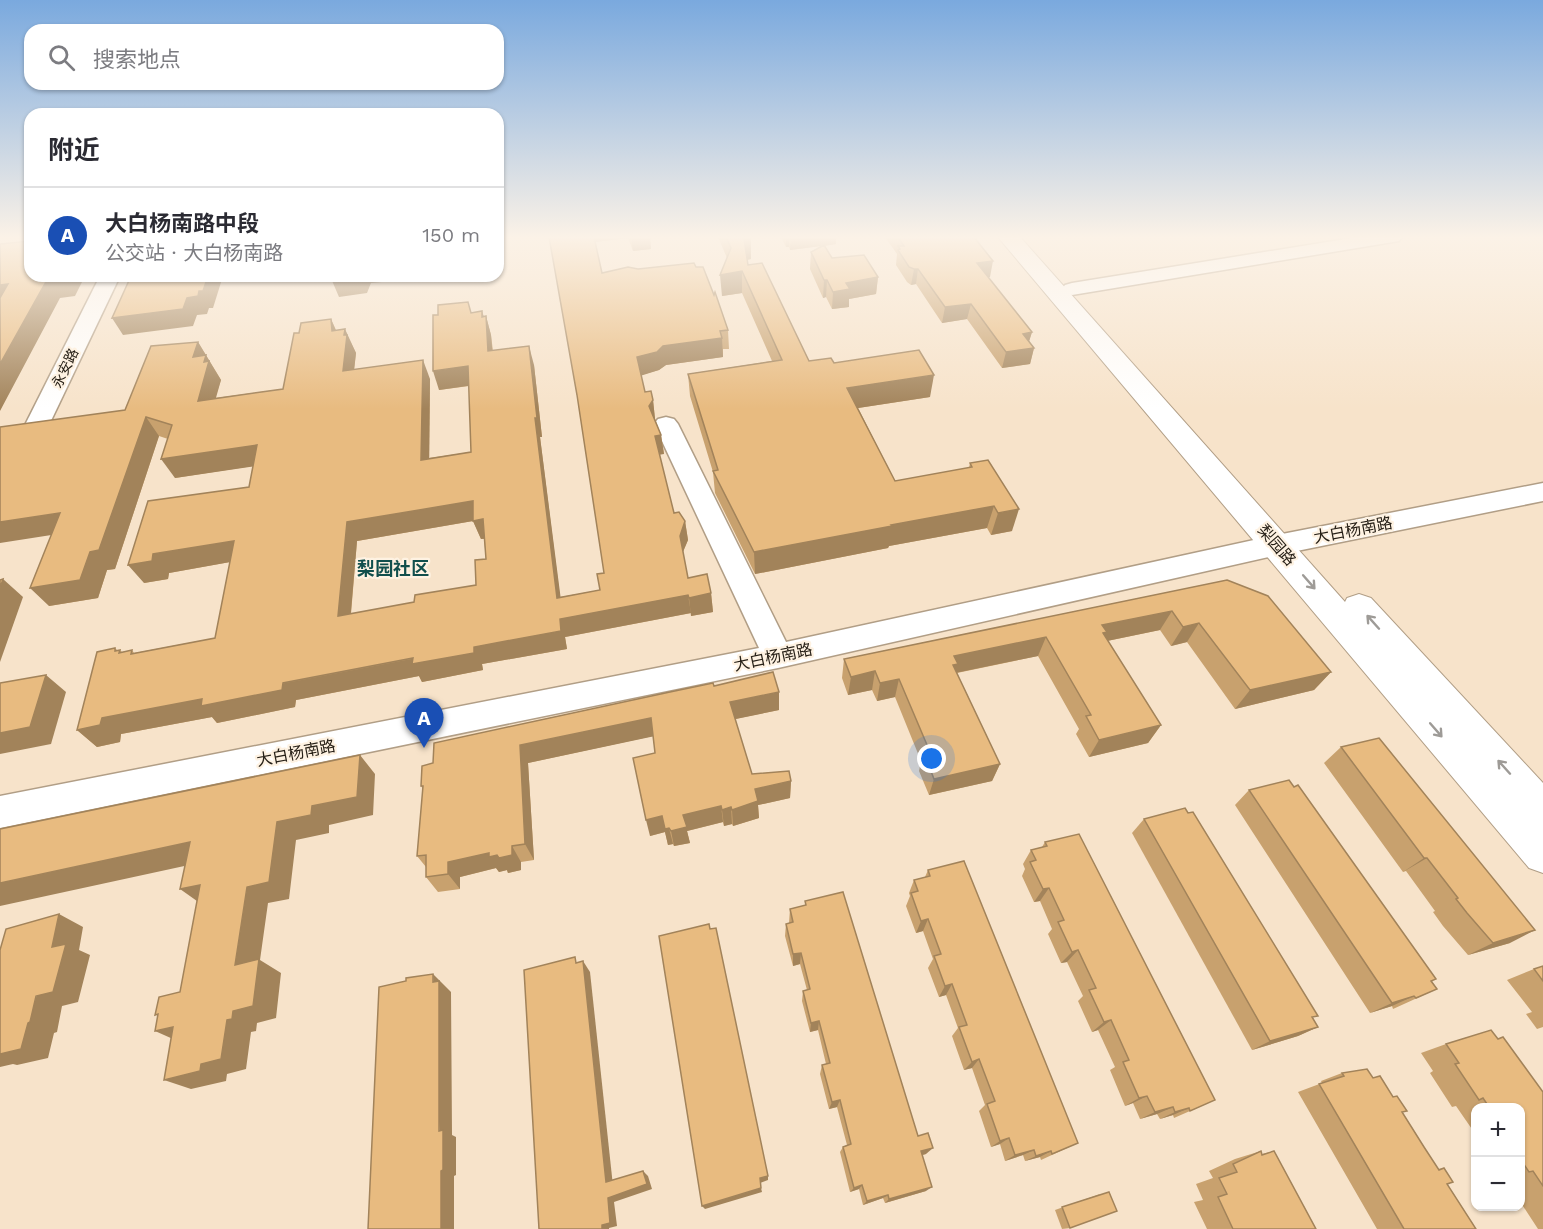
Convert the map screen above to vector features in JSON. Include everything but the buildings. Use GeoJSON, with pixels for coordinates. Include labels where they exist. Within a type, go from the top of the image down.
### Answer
{"type":"FeatureCollection","features":[{"type":"Feature","properties":{"kind":"main road","name":"梨园路"},"geometry":{"type":"LineString","coordinates":[[1060,294],[1288,543],[1543,811]]}},
{"type":"Feature","properties":{"kind":"main road","name":"梨园路"},"geometry":{"type":"LineString","coordinates":[[1077,294],[1288,543],[1543,854]]}},
{"type":"Feature","properties":{"kind":"street","name":"永安路"},"geometry":{"type":"LineString","coordinates":[[36,427],[101,294]]}},
{"type":"Feature","properties":{"kind":"street"},"geometry":{"type":"LineString","coordinates":[[666,424],[778,656]]}},
{"type":"Feature","properties":{"kind":"street","name":"大白杨南路"},"geometry":{"type":"LineString","coordinates":[[0,812],[778,656],[1288,543],[1543,492]]}},
{"type":"Feature","properties":{"kind":"place","name":"大白杨南路中段"},"geometry":{"type":"Point","coordinates":[424,748]}},
{"type":"Feature","properties":{"kind":"district","name":"梨园社区"},"geometry":{"type":"Point","coordinates":[393,568]}}]}
